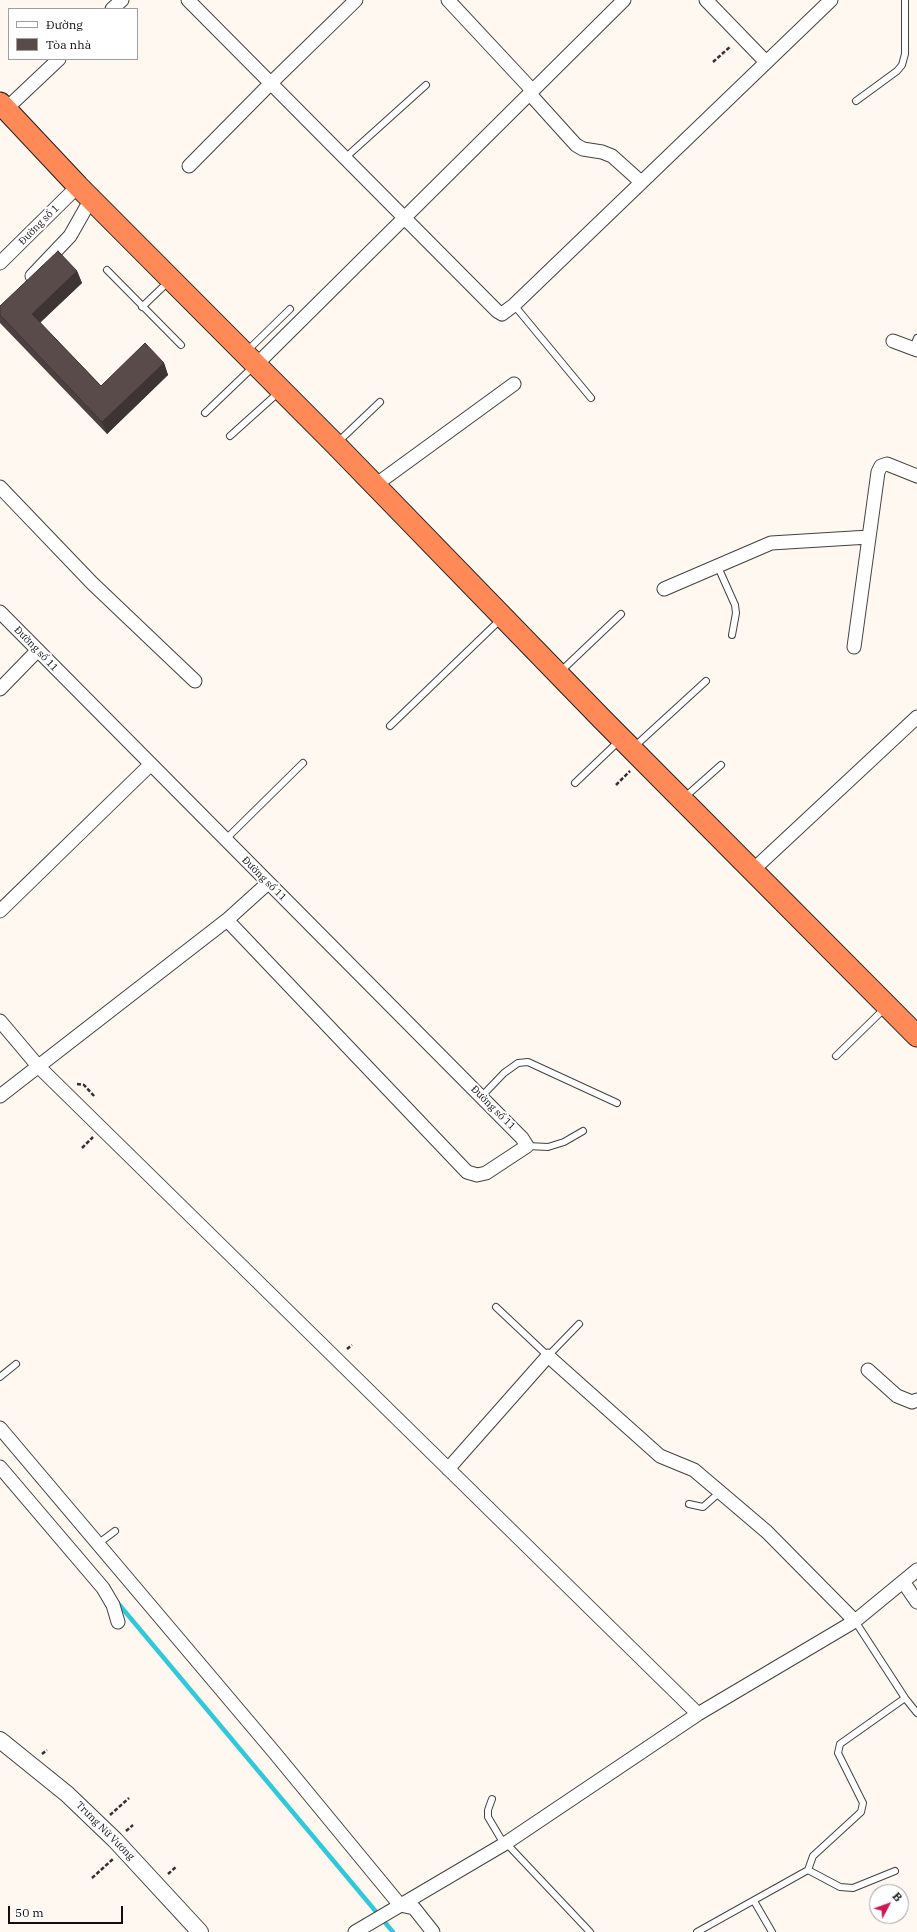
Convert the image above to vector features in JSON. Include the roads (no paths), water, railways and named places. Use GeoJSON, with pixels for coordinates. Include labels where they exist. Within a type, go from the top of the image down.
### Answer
{"type":"FeatureCollection","features":[{"type":"Feature","properties":{"kind":"highway"},"geometry":{"type":"LineString","coordinates":[[3,106],[85,192],[280,391],[335,444],[374,486],[558,674],[917,1036]]}},
{"type":"Feature","properties":{"kind":"street"},"geometry":{"type":"LineString","coordinates":[[113,8],[122,0]]}},
{"type":"Feature","properties":{"kind":"street"},"geometry":{"type":"LineString","coordinates":[[188,0],[497,311],[502,314],[514,305],[831,0]]}},
{"type":"Feature","properties":{"kind":"street"},"geometry":{"type":"LineString","coordinates":[[189,166],[356,0]]}},
{"type":"Feature","properties":{"kind":"street"},"geometry":{"type":"LineString","coordinates":[[448,0],[531,91],[576,145],[583,149],[602,152],[612,156],[641,182]]}},
{"type":"Feature","properties":{"kind":"street"},"geometry":{"type":"LineString","coordinates":[[250,359],[405,218],[624,0]]}},
{"type":"Feature","properties":{"kind":"street"},"geometry":{"type":"LineString","coordinates":[[706,0],[766,62]]}},
{"type":"Feature","properties":{"kind":"street"},"geometry":{"type":"LineString","coordinates":[[3,106],[58,60]]}},
{"type":"Feature","properties":{"kind":"street"},"geometry":{"type":"LineString","coordinates":[[22,286],[70,236],[85,192]]}},
{"type":"Feature","properties":{"kind":"street","name":"Đường số 1"},"geometry":{"type":"LineString","coordinates":[[0,263],[85,192]]}},
{"type":"Feature","properties":{"kind":"street"},"geometry":{"type":"LineString","coordinates":[[893,341],[916,345]]}},
{"type":"Feature","properties":{"kind":"street"},"geometry":{"type":"LineString","coordinates":[[374,486],[514,384]]}},
{"type":"Feature","properties":{"kind":"street"},"geometry":{"type":"LineString","coordinates":[[854,647],[878,472],[881,466],[887,464],[917,476]]}},
{"type":"Feature","properties":{"kind":"street"},"geometry":{"type":"LineString","coordinates":[[0,487],[92,583],[195,681]]}},
{"type":"Feature","properties":{"kind":"street"},"geometry":{"type":"LineString","coordinates":[[664,589],[771,543],[869,537]]}},
{"type":"Feature","properties":{"kind":"street","name":"Đường số 11"},"geometry":{"type":"LineString","coordinates":[[0,612],[150,765],[522,1138],[527,1146]]}},
{"type":"Feature","properties":{"kind":"street"},"geometry":{"type":"LineString","coordinates":[[0,689],[37,651]]}},
{"type":"Feature","properties":{"kind":"street"},"geometry":{"type":"LineString","coordinates":[[753,870],[917,717]]}},
{"type":"Feature","properties":{"kind":"street"},"geometry":{"type":"LineString","coordinates":[[0,912],[150,765]]}},
{"type":"Feature","properties":{"kind":"street"},"geometry":{"type":"LineString","coordinates":[[0,1096],[227,920],[268,883]]}},
{"type":"Feature","properties":{"kind":"street"},"geometry":{"type":"LineString","coordinates":[[227,920],[467,1172],[477,1175],[486,1173],[527,1146]]}},
{"type":"Feature","properties":{"kind":"street"},"geometry":{"type":"LineString","coordinates":[[0,1021],[38,1066],[698,1714]]}},
{"type":"Feature","properties":{"kind":"street"},"geometry":{"type":"LineString","coordinates":[[448,1468],[548,1356],[660,1456],[694,1470],[767,1532],[855,1621]]}},
{"type":"Feature","properties":{"kind":"street"},"geometry":{"type":"LineString","coordinates":[[868,1370],[897,1396],[912,1402],[917,1400]]}},
{"type":"Feature","properties":{"kind":"street"},"geometry":{"type":"LineString","coordinates":[[0,1428],[99,1543],[274,1752],[395,1908]]}},
{"type":"Feature","properties":{"kind":"street"},"geometry":{"type":"LineString","coordinates":[[0,1467],[103,1588],[113,1605],[118,1622]]}},
{"type":"Feature","properties":{"kind":"street"},"geometry":{"type":"LineString","coordinates":[[360,1929],[505,1844],[698,1714],[855,1621],[904,1583],[917,1570]]}},
{"type":"Feature","properties":{"kind":"street"},"geometry":{"type":"LineString","coordinates":[[904,1583],[917,1602]]}},
{"type":"Feature","properties":{"kind":"street","name":"Trưng Nữ Vương"},"geometry":{"type":"LineString","coordinates":[[0,1740],[67,1794],[99,1824],[200,1932]]}},
{"type":"Feature","properties":{"kind":"street"},"geometry":{"type":"LineString","coordinates":[[395,1908],[414,1908],[433,1932]]}},
{"type":"Feature","properties":{"kind":"lane"},"geometry":{"type":"LineString","coordinates":[[856,102],[897,71],[902,65],[905,54],[905,0]]}},
{"type":"Feature","properties":{"kind":"lane"},"geometry":{"type":"LineString","coordinates":[[345,158],[426,85]]}},
{"type":"Feature","properties":{"kind":"lane"},"geometry":{"type":"LineString","coordinates":[[107,270],[180,345]]}},
{"type":"Feature","properties":{"kind":"lane"},"geometry":{"type":"LineString","coordinates":[[142,307],[171,279]]}},
{"type":"Feature","properties":{"kind":"lane"},"geometry":{"type":"LineString","coordinates":[[514,305],[591,398]]}},
{"type":"Feature","properties":{"kind":"lane"},"geometry":{"type":"LineString","coordinates":[[205,413],[290,309]]}},
{"type":"Feature","properties":{"kind":"lane"},"geometry":{"type":"LineString","coordinates":[[230,436],[280,391]]}},
{"type":"Feature","properties":{"kind":"lane"},"geometry":{"type":"LineString","coordinates":[[335,444],[380,402]]}},
{"type":"Feature","properties":{"kind":"lane"},"geometry":{"type":"LineString","coordinates":[[718,567],[735,605],[735,622],[732,635]]}},
{"type":"Feature","properties":{"kind":"lane"},"geometry":{"type":"LineString","coordinates":[[558,674],[621,614]]}},
{"type":"Feature","properties":{"kind":"lane"},"geometry":{"type":"LineString","coordinates":[[390,726],[503,618]]}},
{"type":"Feature","properties":{"kind":"lane"},"geometry":{"type":"LineString","coordinates":[[575,783],[706,681]]}},
{"type":"Feature","properties":{"kind":"lane"},"geometry":{"type":"LineString","coordinates":[[225,840],[303,764]]}},
{"type":"Feature","properties":{"kind":"lane"},"geometry":{"type":"LineString","coordinates":[[682,800],[721,765]]}},
{"type":"Feature","properties":{"kind":"lane"},"geometry":{"type":"LineString","coordinates":[[836,1056],[887,1006]]}},
{"type":"Feature","properties":{"kind":"lane"},"geometry":{"type":"LineString","coordinates":[[481,1097],[504,1073],[518,1063],[528,1062],[617,1103]]}},
{"type":"Feature","properties":{"kind":"lane"},"geometry":{"type":"LineString","coordinates":[[527,1146],[548,1147],[564,1142],[583,1131]]}},
{"type":"Feature","properties":{"kind":"lane"},"geometry":{"type":"LineString","coordinates":[[496,1307],[548,1356],[579,1324]]}},
{"type":"Feature","properties":{"kind":"lane"},"geometry":{"type":"LineString","coordinates":[[0,1377],[16,1364]]}},
{"type":"Feature","properties":{"kind":"lane"},"geometry":{"type":"LineString","coordinates":[[689,1504],[703,1507],[720,1492]]}},
{"type":"Feature","properties":{"kind":"lane"},"geometry":{"type":"LineString","coordinates":[[99,1543],[115,1531]]}},
{"type":"Feature","properties":{"kind":"lane"},"geometry":{"type":"LineString","coordinates":[[855,1621],[905,1698],[917,1713]]}},
{"type":"Feature","properties":{"kind":"lane"},"geometry":{"type":"LineString","coordinates":[[697,1932],[808,1870],[813,1856],[861,1812],[863,1803],[838,1753],[840,1744],[905,1698]]}},
{"type":"Feature","properties":{"kind":"lane"},"geometry":{"type":"LineString","coordinates":[[492,1799],[488,1810],[488,1817],[505,1844],[590,1932]]}},
{"type":"Feature","properties":{"kind":"lane"},"geometry":{"type":"LineString","coordinates":[[808,1870],[840,1887],[853,1888],[895,1871]]}},
{"type":"Feature","properties":{"kind":"lane"},"geometry":{"type":"LineString","coordinates":[[754,1900],[772,1932]]}},
{"type":"Feature","properties":{"kind":"waterway"},"geometry":{"type":"LineString","coordinates":[[117,1602],[393,1932]]}}]}
